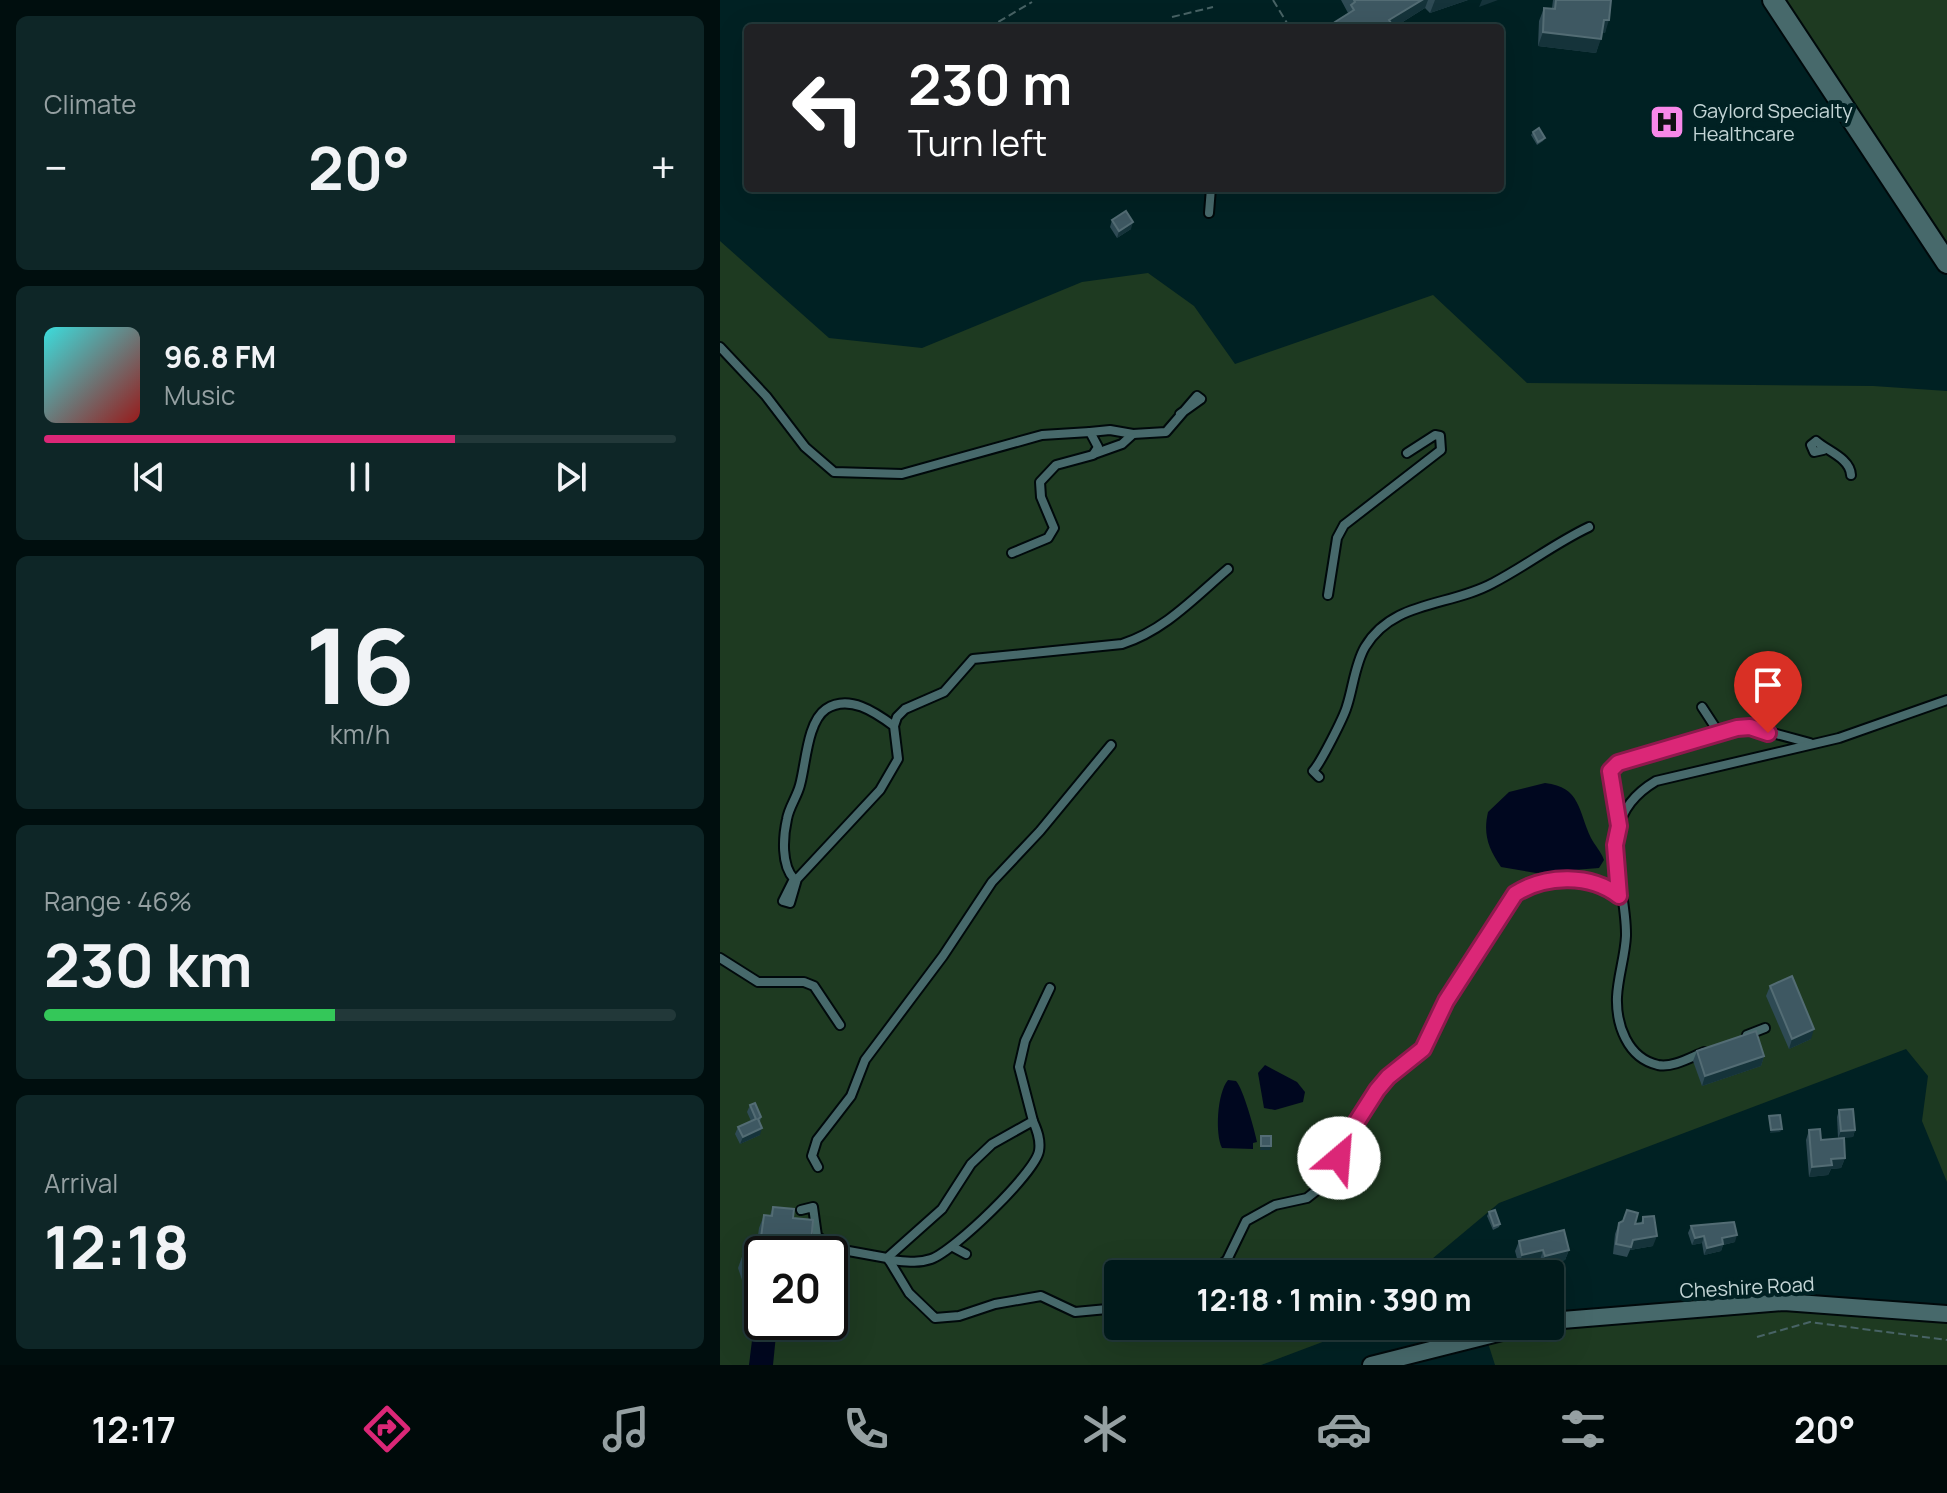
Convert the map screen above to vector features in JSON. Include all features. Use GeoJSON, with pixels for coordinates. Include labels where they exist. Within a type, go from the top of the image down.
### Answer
{"type":"FeatureCollection","features":[{"type":"Feature","properties":{"kind":"street"},"geometry":{"type":"LineString","coordinates":[[1773,0],[1947,263]]}},
{"type":"Feature","properties":{"kind":"street","name":"Cheshire Road"},"geometry":{"type":"LineString","coordinates":[[1564,1320],[1784,1302],[1947,1314]]}},
{"type":"Feature","properties":{"kind":"street"},"geometry":{"type":"LineString","coordinates":[[1371,1365],[1470,1340]]}},
{"type":"Feature","properties":{"kind":"lane"},"geometry":{"type":"LineString","coordinates":[[1209,213],[1211,192]]}},
{"type":"Feature","properties":{"kind":"lane"},"geometry":{"type":"LineString","coordinates":[[720,347],[766,396],[805,447],[834,472],[902,474],[1042,435],[1110,430],[1133,434],[1166,432],[1180,414]]}},
{"type":"Feature","properties":{"kind":"lane"},"geometry":{"type":"LineString","coordinates":[[1090,432],[1098,447],[1093,455]]}},
{"type":"Feature","properties":{"kind":"lane"},"geometry":{"type":"LineString","coordinates":[[1012,553],[1048,538],[1054,528],[1041,497],[1040,482],[1045,474],[1056,465],[1122,444],[1133,434]]}},
{"type":"Feature","properties":{"kind":"lane"},"geometry":{"type":"LineString","coordinates":[[1328,595],[1337,538],[1344,525],[1441,450],[1440,436],[1435,435],[1407,453]]}},
{"type":"Feature","properties":{"kind":"lane"},"geometry":{"type":"LineString","coordinates":[[1823,450],[1847,463],[1851,475]]}},
{"type":"Feature","properties":{"kind":"lane"},"geometry":{"type":"LineString","coordinates":[[1319,777],[1313,771],[1323,761],[1328,742],[1346,711],[1362,651],[1375,631],[1391,617],[1492,584],[1589,527]]}},
{"type":"Feature","properties":{"kind":"lane"},"geometry":{"type":"LineString","coordinates":[[894,726],[858,705],[841,703],[824,710],[815,726],[800,787],[787,818],[784,857],[794,879],[783,901],[790,903],[797,879],[880,790],[898,759],[894,726],[905,709],[944,692],[973,659],[1055,648],[1122,644],[1140,638],[1161,627],[1228,569]]}},
{"type":"Feature","properties":{"kind":"lane"},"geometry":{"type":"LineString","coordinates":[[1714,1048],[1675,1063],[1658,1065],[1633,1051],[1620,1030],[1617,997],[1626,934],[1615,845],[1624,810],[1640,790],[1656,781],[1868,730],[1947,700]]}},
{"type":"Feature","properties":{"kind":"lane"},"geometry":{"type":"LineString","coordinates":[[1702,707],[1719,733]]}},
{"type":"Feature","properties":{"kind":"lane"},"geometry":{"type":"LineString","coordinates":[[1619,826],[1609,782],[1610,771],[1618,763],[1750,727],[1814,744]]}},
{"type":"Feature","properties":{"kind":"lane"},"geometry":{"type":"LineString","coordinates":[[818,1167],[812,1156],[817,1140],[851,1096],[865,1060],[943,956],[992,882],[1040,831],[1111,745]]}},
{"type":"Feature","properties":{"kind":"lane"},"geometry":{"type":"LineString","coordinates":[[1227,1260],[1246,1221],[1275,1205],[1307,1198],[1326,1180],[1345,1140],[1377,1090],[1423,1049],[1446,1001],[1515,894],[1525,888],[1585,879],[1602,883],[1619,896]]}},
{"type":"Feature","properties":{"kind":"lane"},"geometry":{"type":"LineString","coordinates":[[720,958],[758,982],[804,982],[814,986],[840,1025]]}},
{"type":"Feature","properties":{"kind":"lane"},"geometry":{"type":"LineString","coordinates":[[1050,988],[1025,1041],[1019,1067],[1039,1138],[1036,1159],[953,1247],[916,1263],[889,1260],[909,1293],[935,1318],[959,1316],[1041,1296],[1075,1312],[1104,1309]]}},
{"type":"Feature","properties":{"kind":"lane"},"geometry":{"type":"LineString","coordinates":[[1739,1038],[1765,1028]]}},
{"type":"Feature","properties":{"kind":"lane"},"geometry":{"type":"LineString","coordinates":[[801,1210],[813,1207],[821,1243],[887,1258],[942,1209],[971,1164],[992,1144],[1033,1121]]}},
{"type":"Feature","properties":{"kind":"lane"},"geometry":{"type":"LineString","coordinates":[[953,1247],[966,1254]]}},
{"type":"Feature","properties":{"kind":"path"},"geometry":{"type":"LineString","coordinates":[[1273,0],[1287,23]]}},
{"type":"Feature","properties":{"kind":"path"},"geometry":{"type":"LineString","coordinates":[[995,24],[1032,2]]}},
{"type":"Feature","properties":{"kind":"path"},"geometry":{"type":"LineString","coordinates":[[1172,17],[1213,7]]}},
{"type":"Feature","properties":{"kind":"path"},"geometry":{"type":"LineString","coordinates":[[1757,1337],[1810,1322],[1947,1340]]}},
{"type":"Feature","properties":{"kind":"green space"},"geometry":{"type":"Polygon","coordinates":[[[1784,0],[1947,0],[1947,247],[1784,0]]]}},
{"type":"Feature","properties":{"kind":"green space"},"geometry":{"type":"Polygon","coordinates":[[[720,241],[829,338],[922,348],[1082,282],[1148,273],[1194,306],[1235,364],[1433,295],[1527,383],[1873,386],[1947,391],[1947,1182],[1922,1121],[1928,1076],[1906,1049],[1499,1203],[1431,1260],[1104,1260],[1104,1340],[1328,1340],[1261,1365],[720,1365],[720,241]]]}},
{"type":"Feature","properties":{"kind":"green space"},"geometry":{"type":"Polygon","coordinates":[[[1775,1310],[1947,1323],[1947,1365],[1495,1365],[1488,1343],[1502,1340],[1564,1340],[1564,1328],[1775,1310]]]}},
{"type":"Feature","properties":{"kind":"water"},"geometry":{"type":"Polygon","coordinates":[[[1545,783],[1566,789],[1577,802],[1591,838],[1604,860],[1599,868],[1536,873],[1501,867],[1486,834],[1488,812],[1509,792],[1545,783]]]}},
{"type":"Feature","properties":{"kind":"water"},"geometry":{"type":"Polygon","coordinates":[[[1265,1065],[1297,1082],[1305,1092],[1303,1102],[1275,1110],[1264,1108],[1258,1073],[1265,1065]]]}},
{"type":"Feature","properties":{"kind":"water"},"geometry":{"type":"Polygon","coordinates":[[[1228,1080],[1236,1081],[1245,1100],[1257,1142],[1253,1143],[1253,1149],[1222,1148],[1218,1114],[1221,1094],[1228,1080]]]}},
{"type":"Feature","properties":{"kind":"water"},"geometry":{"type":"Polygon","coordinates":[[[752,1340],[776,1340],[773,1365],[749,1365],[752,1340]]]}},
{"type":"Feature","properties":{"kind":"building"},"geometry":{"type":"Polygon","coordinates":[[[1422,0],[1389,20],[1390,24],[1336,24],[1354,10],[1351,5],[1355,2],[1422,0]]]}},
{"type":"Feature","properties":{"kind":"building"},"geometry":{"type":"Polygon","coordinates":[[[1556,0],[1611,0],[1609,20],[1604,20],[1601,39],[1543,32],[1544,8],[1555,9],[1556,0]]]}},
{"type":"Feature","properties":{"kind":"building"},"geometry":{"type":"Polygon","coordinates":[[[1539,128],[1545,138],[1538,142],[1533,132],[1539,128]]]}},
{"type":"Feature","properties":{"kind":"building"},"geometry":{"type":"Polygon","coordinates":[[[1126,211],[1133,222],[1119,231],[1112,220],[1126,211]]]}},
{"type":"Feature","properties":{"kind":"building"},"geometry":{"type":"Polygon","coordinates":[[[1792,976],[1814,1029],[1792,1039],[1770,986],[1792,976]]]}},
{"type":"Feature","properties":{"kind":"building"},"geometry":{"type":"Polygon","coordinates":[[[1756,1031],[1764,1056],[1705,1076],[1697,1051],[1756,1031]]]}},
{"type":"Feature","properties":{"kind":"building"},"geometry":{"type":"Polygon","coordinates":[[[755,1103],[762,1128],[743,1137],[738,1127],[756,1119],[750,1105],[755,1103]]]}},
{"type":"Feature","properties":{"kind":"building"},"geometry":{"type":"Polygon","coordinates":[[[1853,1109],[1855,1130],[1841,1131],[1839,1110],[1853,1109]]]}},
{"type":"Feature","properties":{"kind":"building"},"geometry":{"type":"Polygon","coordinates":[[[1780,1115],[1782,1129],[1771,1130],[1769,1116],[1780,1115]]]}},
{"type":"Feature","properties":{"kind":"building"},"geometry":{"type":"Polygon","coordinates":[[[1820,1129],[1821,1140],[1844,1138],[1845,1158],[1831,1159],[1832,1165],[1812,1167],[1809,1130],[1820,1129]]]}},
{"type":"Feature","properties":{"kind":"building"},"geometry":{"type":"Polygon","coordinates":[[[1261,1136],[1271,1136],[1271,1146],[1261,1146],[1261,1136]]]}},
{"type":"Feature","properties":{"kind":"building"},"geometry":{"type":"Polygon","coordinates":[[[773,1207],[794,1209],[793,1218],[813,1220],[812,1236],[761,1236],[764,1215],[772,1216],[773,1207]]]}},
{"type":"Feature","properties":{"kind":"building"},"geometry":{"type":"Polygon","coordinates":[[[1495,1210],[1500,1224],[1494,1226],[1489,1212],[1495,1210]]]}},
{"type":"Feature","properties":{"kind":"building"},"geometry":{"type":"Polygon","coordinates":[[[1627,1210],[1638,1213],[1635,1224],[1643,1223],[1643,1217],[1654,1216],[1657,1236],[1633,1240],[1631,1247],[1616,1244],[1619,1223],[1627,1210]]]}},
{"type":"Feature","properties":{"kind":"building"},"geometry":{"type":"Polygon","coordinates":[[[1734,1222],[1737,1235],[1722,1238],[1723,1244],[1707,1248],[1704,1236],[1695,1238],[1691,1226],[1734,1222]]]}},
{"type":"Feature","properties":{"kind":"building"},"geometry":{"type":"Polygon","coordinates":[[[1564,1230],[1569,1250],[1545,1256],[1543,1250],[1522,1255],[1519,1241],[1564,1230]]]}},
{"type":"Feature","properties":{"kind":"place","name":"Gaylord Specialty Healthcare"},"geometry":{"type":"Point","coordinates":[1667,122]}},
{"type":"Feature","properties":{"kind":"route"},"geometry":{"type":"LineString","coordinates":[[1339,1158],[1345,1140],[1368,1109],[1377,1090],[1423,1049],[1446,1001],[1515,894],[1525,888],[1548,883],[1585,879],[1602,883],[1619,896],[1615,845],[1619,826],[1617,806],[1609,782],[1610,771],[1618,763],[1737,728],[1750,727],[1768,733]]}}]}
